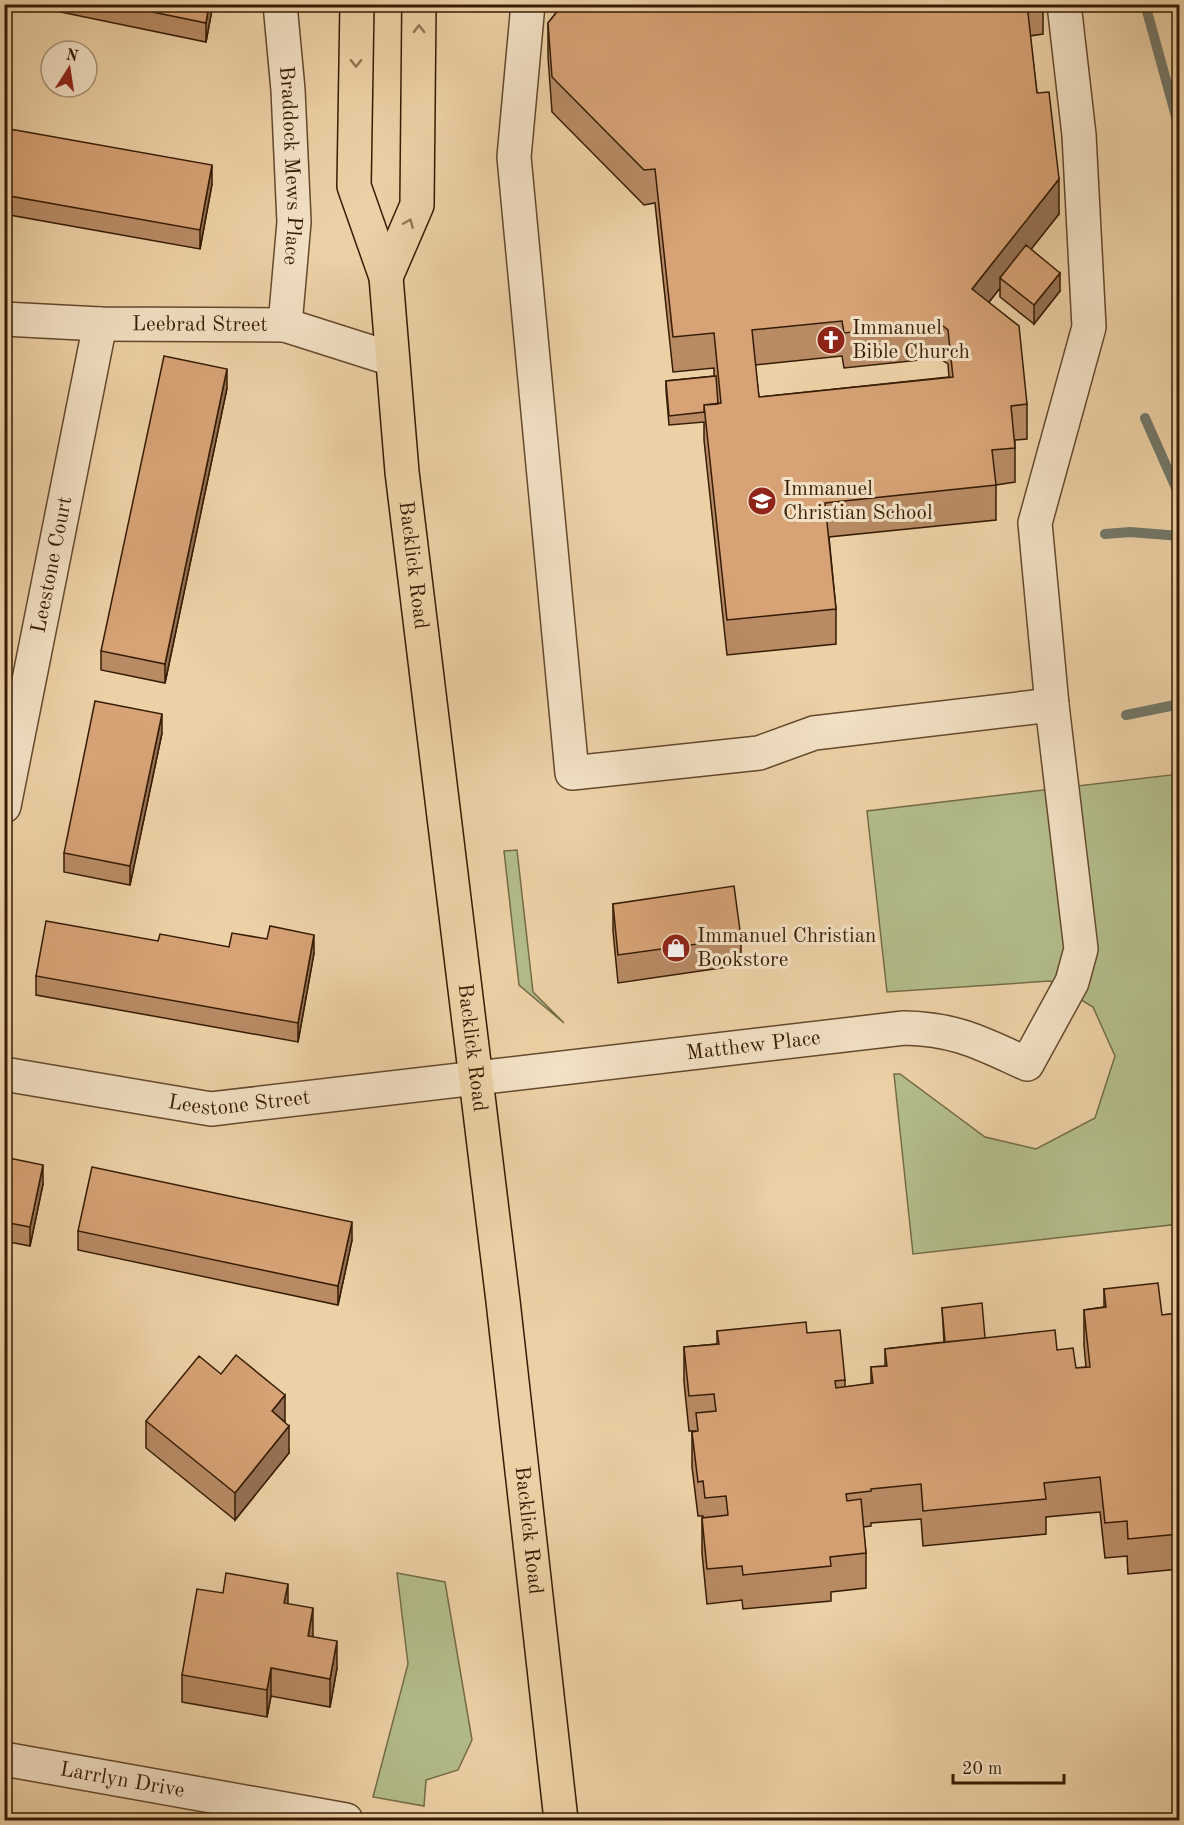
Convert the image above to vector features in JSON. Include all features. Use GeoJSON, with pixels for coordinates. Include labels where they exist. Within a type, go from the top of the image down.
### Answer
{"type":"FeatureCollection","features":[{"type":"Feature","properties":{"kind":"main road","name":"Backlick Road"},"geometry":{"type":"LineString","coordinates":[[357,4],[354,186],[386,277],[402,472],[503,1301],[561,1821]]}},
{"type":"Feature","properties":{"kind":"main road","name":"Backlick Road"},"geometry":{"type":"LineString","coordinates":[[386,277],[417,205],[419,4]]}},
{"type":"Feature","properties":{"kind":"street","name":"Braddock Mews Place"},"geometry":{"type":"LineString","coordinates":[[280,4],[288,90],[294,222],[285,325]]}},
{"type":"Feature","properties":{"kind":"street"},"geometry":{"type":"LineString","coordinates":[[528,4],[514,157],[572,773],[759,753],[814,733],[1052,705],[1036,514],[1089,327],[1079,135],[1064,4]]}},
{"type":"Feature","properties":{"kind":"street","name":"Leebrad Street"},"geometry":{"type":"LineString","coordinates":[[4,319],[100,324],[285,325],[392,359]]}},
{"type":"Feature","properties":{"kind":"street","name":"Leestone Court"},"geometry":{"type":"LineString","coordinates":[[4,806],[100,324]]}},
{"type":"Feature","properties":{"kind":"street","name":"Matthew Place"},"geometry":{"type":"LineString","coordinates":[[475,1079],[904,1028],[938,1030],[970,1037],[1027,1064],[1072,982],[1081,949],[1052,705]]}},
{"type":"Feature","properties":{"kind":"street","name":"Leestone Street"},"geometry":{"type":"LineString","coordinates":[[4,1074],[211,1109],[475,1079]]}},
{"type":"Feature","properties":{"kind":"street","name":"Larrlyn Drive"},"geometry":{"type":"LineString","coordinates":[[4,1759],[346,1821]]}},
{"type":"Feature","properties":{"kind":"green space"},"geometry":{"type":"Polygon","coordinates":[[[1179,774],[1179,1224],[913,1254],[894,1074],[900,1074],[985,1137],[1036,1149],[1095,1118],[1115,1056],[1093,1007],[1050,981],[887,992],[867,811],[1179,774]]]}},
{"type":"Feature","properties":{"kind":"green space"},"geometry":{"type":"Polygon","coordinates":[[[517,850],[533,992],[564,1023],[519,985],[504,851],[517,850]]]}},
{"type":"Feature","properties":{"kind":"green space"},"geometry":{"type":"Polygon","coordinates":[[[397,1573],[445,1582],[472,1740],[458,1770],[426,1780],[424,1806],[373,1797],[408,1664],[397,1573]]]}},
{"type":"Feature","properties":{"kind":"building"},"geometry":{"type":"Polygon","coordinates":[[[114,4],[209,4],[206,23],[114,4]]]}},
{"type":"Feature","properties":{"kind":"building","name":"Immanuel Bible Church"},"geometry":{"type":"Polygon","coordinates":[[[563,4],[1027,4],[1037,93],[1049,92],[1059,179],[972,289],[1019,326],[1027,404],[1011,406],[1015,448],[992,450],[996,485],[825,503],[836,609],[727,620],[704,405],[721,403],[714,333],[673,337],[655,169],[644,170],[552,77],[548,23],[563,4]],[[842,321],[752,330],[759,397],[953,377],[948,330],[939,323],[844,333],[842,321]]]}},
{"type":"Feature","properties":{"kind":"building"},"geometry":{"type":"Polygon","coordinates":[[[4,128],[212,165],[200,230],[4,195],[4,128]]]}},
{"type":"Feature","properties":{"kind":"building"},"geometry":{"type":"Polygon","coordinates":[[[1026,245],[1060,273],[1034,305],[1000,278],[1026,245]]]}},
{"type":"Feature","properties":{"kind":"building"},"geometry":{"type":"Polygon","coordinates":[[[164,356],[227,369],[165,664],[101,651],[164,356]]]}},
{"type":"Feature","properties":{"kind":"building"},"geometry":{"type":"Polygon","coordinates":[[[716,376],[718,404],[704,405],[704,412],[669,416],[666,381],[716,376]]]}},
{"type":"Feature","properties":{"kind":"building"},"geometry":{"type":"Polygon","coordinates":[[[95,701],[162,714],[130,866],[64,853],[95,701]]]}},
{"type":"Feature","properties":{"kind":"building"},"geometry":{"type":"Polygon","coordinates":[[[734,886],[741,938],[618,955],[613,904],[734,886]]]}},
{"type":"Feature","properties":{"kind":"building"},"geometry":{"type":"Polygon","coordinates":[[[46,921],[158,941],[160,934],[229,947],[232,933],[267,939],[270,926],[314,935],[298,1023],[36,976],[46,921]]]}},
{"type":"Feature","properties":{"kind":"building"},"geometry":{"type":"Polygon","coordinates":[[[4,1157],[43,1165],[30,1227],[4,1222],[4,1157]]]}},
{"type":"Feature","properties":{"kind":"building"},"geometry":{"type":"Polygon","coordinates":[[[92,1167],[352,1222],[338,1286],[78,1231],[92,1167]]]}},
{"type":"Feature","properties":{"kind":"building"},"geometry":{"type":"Polygon","coordinates":[[[1158,1283],[1162,1315],[1179,1313],[1179,1534],[1128,1539],[1127,1521],[1105,1523],[1100,1477],[1044,1483],[1046,1499],[923,1511],[921,1484],[846,1494],[847,1501],[861,1499],[866,1553],[830,1557],[831,1566],[743,1575],[742,1566],[707,1569],[702,1518],[728,1515],[726,1496],[705,1498],[703,1481],[698,1482],[692,1432],[698,1431],[696,1413],[716,1411],[714,1394],[689,1396],[684,1347],[719,1344],[717,1331],[806,1322],[807,1333],[840,1330],[845,1380],[835,1381],[836,1388],[873,1383],[871,1367],[887,1366],[885,1349],[1055,1330],[1057,1350],[1073,1348],[1076,1368],[1090,1367],[1084,1310],[1106,1307],[1104,1289],[1158,1283]]]}},
{"type":"Feature","properties":{"kind":"building"},"geometry":{"type":"Polygon","coordinates":[[[982,1303],[985,1338],[945,1342],[942,1308],[982,1303]]]}},
{"type":"Feature","properties":{"kind":"building"},"geometry":{"type":"Polygon","coordinates":[[[236,1355],[285,1395],[272,1411],[289,1426],[235,1493],[146,1421],[199,1356],[221,1374],[236,1355]]]}},
{"type":"Feature","properties":{"kind":"building"},"geometry":{"type":"Polygon","coordinates":[[[226,1573],[288,1584],[284,1603],[313,1608],[308,1636],[337,1641],[330,1679],[271,1668],[267,1690],[182,1675],[197,1589],[223,1593],[226,1573]]]}},
{"type":"Feature","properties":{"kind":"waterway"},"geometry":{"type":"LineString","coordinates":[[1145,4],[1180,131]]}},
{"type":"Feature","properties":{"kind":"waterway"},"geometry":{"type":"LineString","coordinates":[[1145,418],[1180,497]]}},
{"type":"Feature","properties":{"kind":"waterway"},"geometry":{"type":"LineString","coordinates":[[1105,534],[1130,532],[1180,536]]}},
{"type":"Feature","properties":{"kind":"waterway"},"geometry":{"type":"LineString","coordinates":[[1126,715],[1180,704]]}},
{"type":"Feature","properties":{"kind":"place","name":"Immanuel Bible Church"},"geometry":{"type":"Point","coordinates":[831,340]}},
{"type":"Feature","properties":{"kind":"place","name":"Immanuel Christian School"},"geometry":{"type":"Point","coordinates":[762,501]}},
{"type":"Feature","properties":{"kind":"place","name":"Immanuel Christian Bookstore"},"geometry":{"type":"Point","coordinates":[676,948]}}]}
